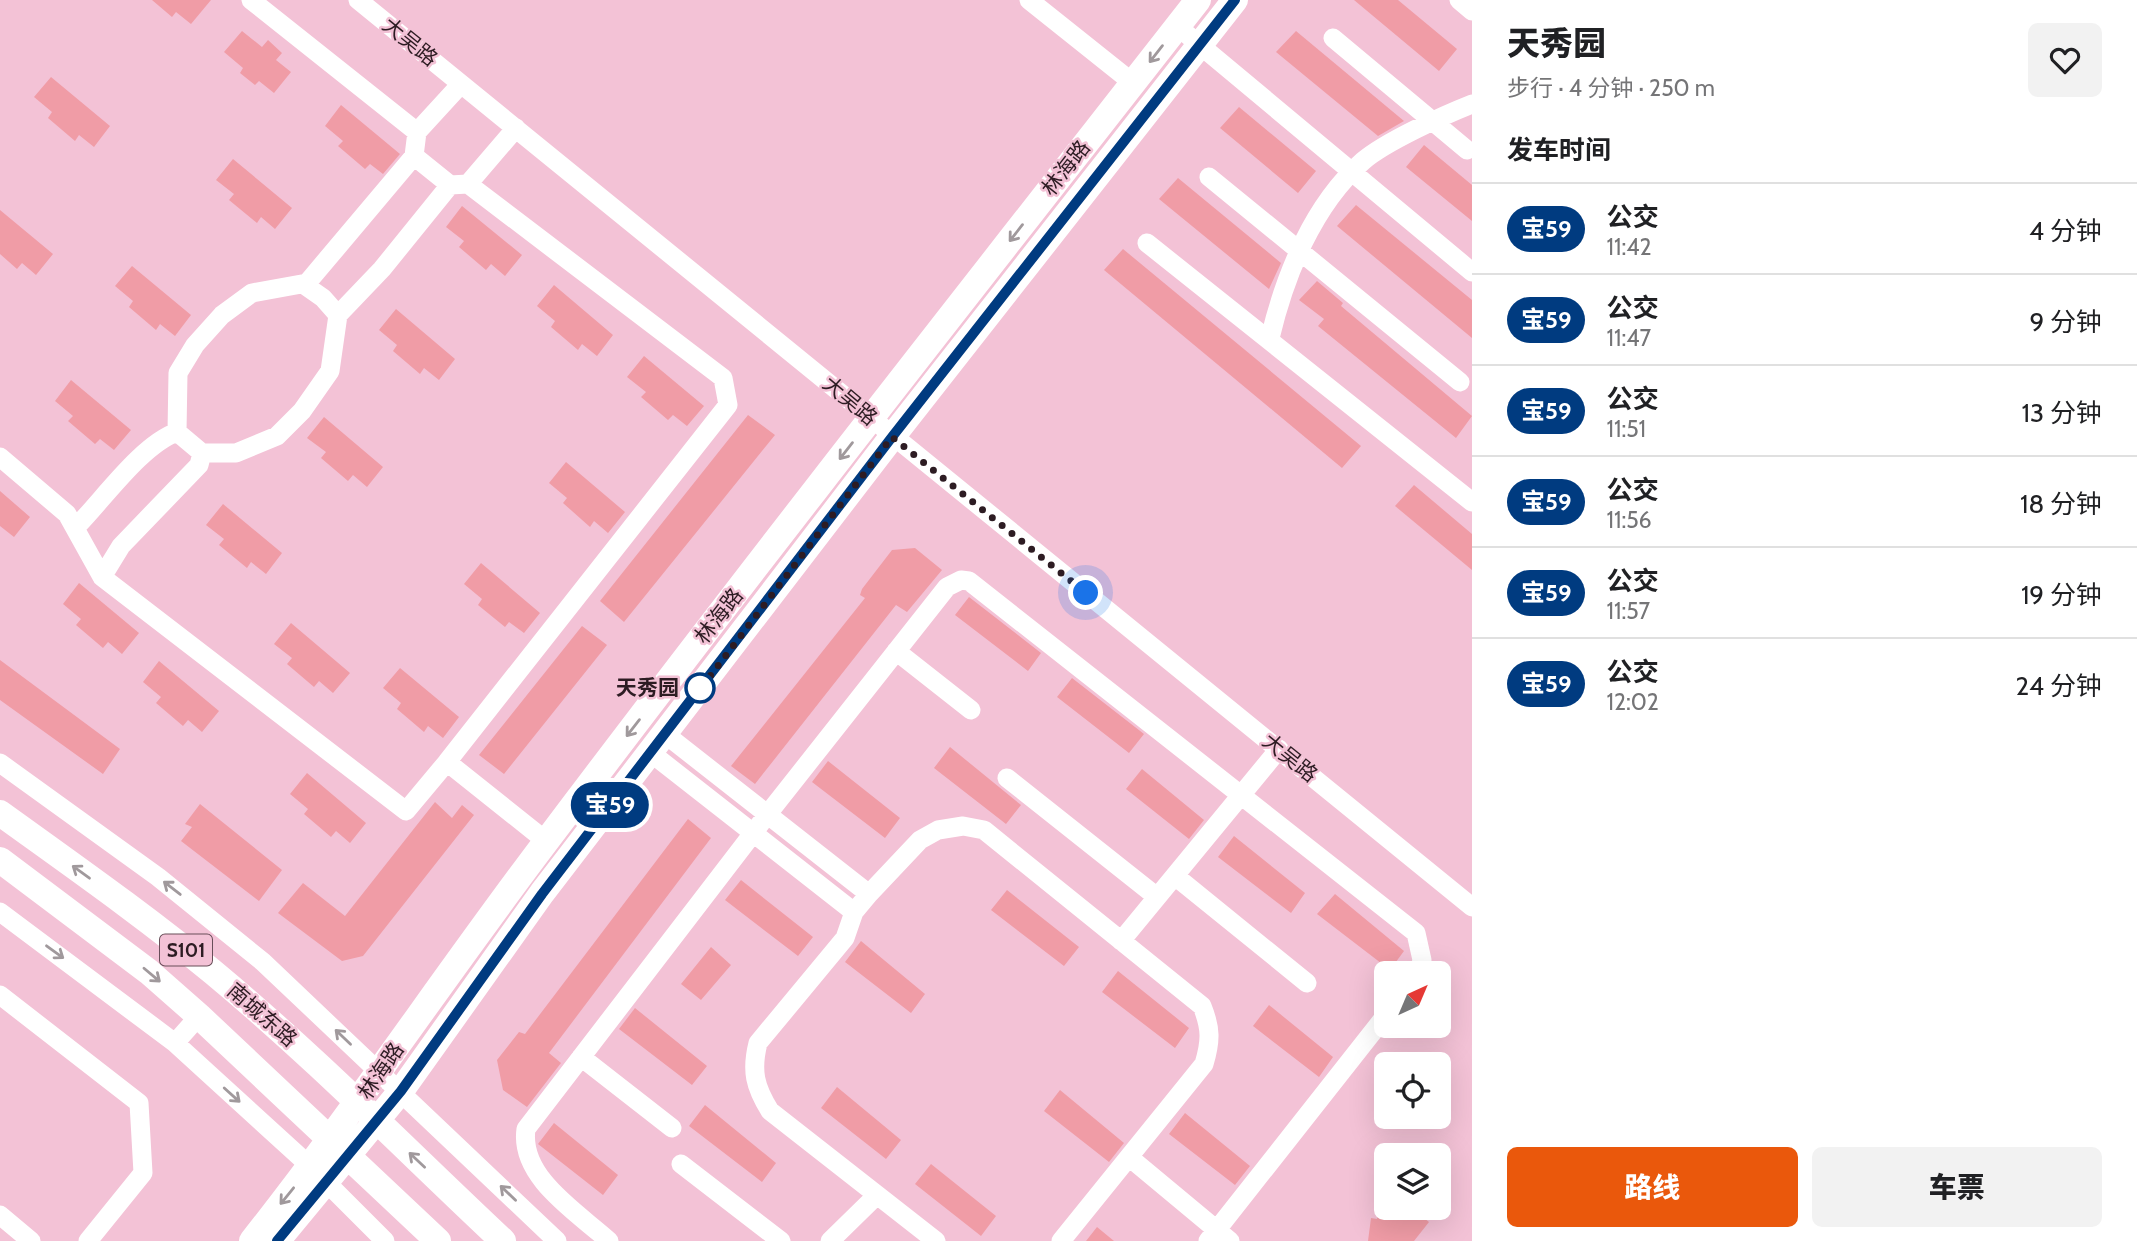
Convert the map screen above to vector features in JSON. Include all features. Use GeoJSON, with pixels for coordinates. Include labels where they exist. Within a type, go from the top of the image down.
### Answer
{"type":"FeatureCollection","features":[{"type":"Feature","properties":{"kind":"main road","name":"林海路"},"geometry":{"type":"LineString","coordinates":[[368,1112],[379,1072],[546,842],[871,418],[1198,0]]}},
{"type":"Feature","properties":{"kind":"main road","name":"林海路"},"geometry":{"type":"LineString","coordinates":[[277,1241],[318,1174],[368,1112],[401,1091],[542,894],[892,437],[1235,0]]}},
{"type":"Feature","properties":{"kind":"main road","name":"南城东路"},"geometry":{"type":"LineString","coordinates":[[0,813],[170,937],[256,1009],[503,1241]]}},
{"type":"Feature","properties":{"kind":"main road","name":"南城东路"},"geometry":{"type":"LineString","coordinates":[[0,860],[149,972],[438,1241]]}},
{"type":"Feature","properties":{"kind":"main road","name":"林海路"},"geometry":{"type":"LineString","coordinates":[[252,1241],[318,1174]]}},
{"type":"Feature","properties":{"kind":"street"},"geometry":{"type":"LineString","coordinates":[[251,0],[417,132]]}},
{"type":"Feature","properties":{"kind":"street","name":"大吴路"},"geometry":{"type":"LineString","coordinates":[[358,0],[1472,907]]}},
{"type":"Feature","properties":{"kind":"street"},"geometry":{"type":"LineString","coordinates":[[1029,0],[1133,83]]}},
{"type":"Feature","properties":{"kind":"street"},"geometry":{"type":"LineString","coordinates":[[1459,0],[1472,11]]}},
{"type":"Feature","properties":{"kind":"street"},"geometry":{"type":"LineString","coordinates":[[1178,26],[1472,272]]}},
{"type":"Feature","properties":{"kind":"street"},"geometry":{"type":"LineString","coordinates":[[1333,38],[1467,150]]}},
{"type":"Feature","properties":{"kind":"street"},"geometry":{"type":"LineString","coordinates":[[177,432],[178,373],[195,345],[222,315],[252,293],[307,283],[414,156],[417,132],[461,84]]}},
{"type":"Feature","properties":{"kind":"street"},"geometry":{"type":"LineString","coordinates":[[1270,338],[1277,309],[1300,251],[1318,217],[1364,160],[1433,121],[1472,104]]}},
{"type":"Feature","properties":{"kind":"street"},"geometry":{"type":"LineString","coordinates":[[177,432],[202,453],[236,453],[277,436],[294,419],[330,371],[338,315],[516,128]]}},
{"type":"Feature","properties":{"kind":"street"},"geometry":{"type":"LineString","coordinates":[[0,457],[67,514],[102,577],[406,811],[728,405],[723,378],[459,185],[414,156]]}},
{"type":"Feature","properties":{"kind":"street"},"geometry":{"type":"LineString","coordinates":[[1209,177],[1460,382]]}},
{"type":"Feature","properties":{"kind":"street"},"geometry":{"type":"LineString","coordinates":[[1147,243],[1270,338],[1472,502]]}},
{"type":"Feature","properties":{"kind":"street"},"geometry":{"type":"LineString","coordinates":[[303,284],[323,298],[338,315]]}},
{"type":"Feature","properties":{"kind":"street"},"geometry":{"type":"LineString","coordinates":[[75,528],[143,456],[164,437],[177,432]]}},
{"type":"Feature","properties":{"kind":"street"},"geometry":{"type":"LineString","coordinates":[[102,577],[121,547],[199,465],[202,453]]}},
{"type":"Feature","properties":{"kind":"street"},"geometry":{"type":"LineString","coordinates":[[609,1241],[536,1174],[523,1145],[526,1129],[766,815],[947,587],[961,580],[969,581],[1416,933],[1422,961]]}},
{"type":"Feature","properties":{"kind":"street"},"geometry":{"type":"LineString","coordinates":[[896,651],[971,710]]}},
{"type":"Feature","properties":{"kind":"street"},"geometry":{"type":"LineString","coordinates":[[658,744],[766,815],[869,894]]}},
{"type":"Feature","properties":{"kind":"street"},"geometry":{"type":"LineString","coordinates":[[658,744],[753,833],[855,912]]}},
{"type":"Feature","properties":{"kind":"street"},"geometry":{"type":"LineString","coordinates":[[1121,941],[1279,749]]}},
{"type":"Feature","properties":{"kind":"street"},"geometry":{"type":"LineString","coordinates":[[0,762],[214,921],[262,962],[558,1241]]}},
{"type":"Feature","properties":{"kind":"street"},"geometry":{"type":"LineString","coordinates":[[447,762],[546,842]]}},
{"type":"Feature","properties":{"kind":"street"},"geometry":{"type":"LineString","coordinates":[[1007,778],[1157,897]]}},
{"type":"Feature","properties":{"kind":"street"},"geometry":{"type":"LineString","coordinates":[[936,1241],[770,1111],[755,1085],[753,1063],[758,1043],[845,938],[855,912],[869,894],[920,840],[938,830],[963,826],[984,830],[1202,1006],[1210,1024],[1210,1043],[1204,1064],[1061,1241]]}},
{"type":"Feature","properties":{"kind":"street"},"geometry":{"type":"LineString","coordinates":[[1174,876],[1307,983]]}},
{"type":"Feature","properties":{"kind":"street"},"geometry":{"type":"LineString","coordinates":[[0,912],[175,1043],[318,1174],[385,1241]]}},
{"type":"Feature","properties":{"kind":"street"},"geometry":{"type":"LineString","coordinates":[[0,995],[138,1103],[143,1173],[89,1241]]}},
{"type":"Feature","properties":{"kind":"street"},"geometry":{"type":"LineString","coordinates":[[175,1043],[199,1016]]}},
{"type":"Feature","properties":{"kind":"street"},"geometry":{"type":"LineString","coordinates":[[1129,1157],[1218,1237],[1374,1031]]}},
{"type":"Feature","properties":{"kind":"street"},"geometry":{"type":"LineString","coordinates":[[581,1057],[672,1128]]}},
{"type":"Feature","properties":{"kind":"street"},"geometry":{"type":"LineString","coordinates":[[681,1164],[781,1241]]}},
{"type":"Feature","properties":{"kind":"street"},"geometry":{"type":"LineString","coordinates":[[830,1241],[877,1195]]}},
{"type":"Feature","properties":{"kind":"street"},"geometry":{"type":"LineString","coordinates":[[0,1215],[32,1241]]}},
{"type":"Feature","properties":{"kind":"building"},"geometry":{"type":"Polygon","coordinates":[[[152,0],[211,0],[191,24],[176,12],[172,17],[152,0]]]}},
{"type":"Feature","properties":{"kind":"building"},"geometry":{"type":"Polygon","coordinates":[[[1354,0],[1398,0],[1457,49],[1439,71],[1354,0]]]}},
{"type":"Feature","properties":{"kind":"building"},"geometry":{"type":"Polygon","coordinates":[[[242,31],[262,47],[268,40],[282,53],[276,60],[291,72],[274,93],[259,81],[255,85],[240,73],[243,68],[224,52],[242,31]]]}},
{"type":"Feature","properties":{"kind":"building"},"geometry":{"type":"Polygon","coordinates":[[[1296,31],[1404,121],[1378,136],[1276,52],[1296,31]]]}},
{"type":"Feature","properties":{"kind":"building"},"geometry":{"type":"Polygon","coordinates":[[[51,77],[110,126],[94,147],[79,135],[75,141],[48,118],[52,112],[34,97],[51,77]]]}},
{"type":"Feature","properties":{"kind":"building"},"geometry":{"type":"Polygon","coordinates":[[[341,105],[400,154],[383,174],[370,164],[365,169],[338,146],[343,141],[325,126],[341,105]]]}},
{"type":"Feature","properties":{"kind":"building"},"geometry":{"type":"Polygon","coordinates":[[[1239,107],[1316,171],[1298,193],[1220,128],[1239,107]]]}},
{"type":"Feature","properties":{"kind":"building"},"geometry":{"type":"Polygon","coordinates":[[[1424,145],[1472,185],[1472,221],[1406,167],[1424,145]]]}},
{"type":"Feature","properties":{"kind":"building"},"geometry":{"type":"Polygon","coordinates":[[[233,159],[292,208],[275,229],[261,217],[257,223],[229,200],[234,194],[216,180],[233,159]]]}},
{"type":"Feature","properties":{"kind":"building"},"geometry":{"type":"Polygon","coordinates":[[[1178,178],[1281,263],[1269,289],[1159,199],[1178,178]]]}},
{"type":"Feature","properties":{"kind":"building"},"geometry":{"type":"Polygon","coordinates":[[[1356,205],[1472,300],[1472,338],[1337,226],[1356,205]]]}},
{"type":"Feature","properties":{"kind":"building"},"geometry":{"type":"Polygon","coordinates":[[[462,206],[522,255],[505,276],[491,264],[486,270],[459,247],[464,241],[446,227],[462,206]]]}},
{"type":"Feature","properties":{"kind":"building"},"geometry":{"type":"Polygon","coordinates":[[[0,210],[53,254],[36,275],[22,263],[17,269],[0,254],[0,210]]]}},
{"type":"Feature","properties":{"kind":"building"},"geometry":{"type":"Polygon","coordinates":[[[1123,249],[1361,446],[1342,468],[1104,270],[1123,249]]]}},
{"type":"Feature","properties":{"kind":"building"},"geometry":{"type":"Polygon","coordinates":[[[132,266],[191,315],[175,336],[160,324],[156,330],[129,307],[133,301],[115,286],[132,266]]]}},
{"type":"Feature","properties":{"kind":"building"},"geometry":{"type":"Polygon","coordinates":[[[1317,281],[1343,303],[1341,306],[1472,416],[1456,438],[1318,326],[1324,319],[1299,300],[1317,281]]]}},
{"type":"Feature","properties":{"kind":"building"},"geometry":{"type":"Polygon","coordinates":[[[554,285],[613,335],[597,356],[582,344],[578,350],[551,327],[555,321],[537,306],[554,285]]]}},
{"type":"Feature","properties":{"kind":"building"},"geometry":{"type":"Polygon","coordinates":[[[396,309],[455,359],[439,380],[424,368],[420,374],[393,351],[397,345],[379,330],[396,309]]]}},
{"type":"Feature","properties":{"kind":"building"},"geometry":{"type":"Polygon","coordinates":[[[644,356],[704,406],[687,426],[673,415],[668,420],[641,397],[646,392],[627,377],[644,356]]]}},
{"type":"Feature","properties":{"kind":"building"},"geometry":{"type":"Polygon","coordinates":[[[71,380],[131,430],[114,450],[100,439],[95,444],[68,421],[73,416],[55,401],[71,380]]]}},
{"type":"Feature","properties":{"kind":"building"},"geometry":{"type":"Polygon","coordinates":[[[748,415],[775,435],[624,622],[600,601],[748,415]]]}},
{"type":"Feature","properties":{"kind":"building"},"geometry":{"type":"Polygon","coordinates":[[[324,417],[383,467],[367,487],[353,475],[348,481],[321,458],[326,452],[307,438],[324,417]]]}},
{"type":"Feature","properties":{"kind":"building"},"geometry":{"type":"Polygon","coordinates":[[[566,462],[625,512],[608,533],[594,521],[590,527],[563,503],[567,498],[549,483],[566,462]]]}},
{"type":"Feature","properties":{"kind":"building"},"geometry":{"type":"Polygon","coordinates":[[[1414,485],[1472,534],[1472,570],[1395,506],[1414,485]]]}},
{"type":"Feature","properties":{"kind":"building"},"geometry":{"type":"Polygon","coordinates":[[[0,491],[30,517],[14,537],[0,526],[0,491]]]}},
{"type":"Feature","properties":{"kind":"building"},"geometry":{"type":"Polygon","coordinates":[[[223,504],[282,553],[266,574],[251,562],[247,568],[219,545],[224,539],[206,525],[223,504]]]}},
{"type":"Feature","properties":{"kind":"building"},"geometry":{"type":"Polygon","coordinates":[[[915,548],[942,570],[907,612],[896,605],[755,784],[731,766],[865,598],[860,595],[862,589],[892,550],[915,548]]]}},
{"type":"Feature","properties":{"kind":"building"},"geometry":{"type":"Polygon","coordinates":[[[481,563],[540,613],[524,633],[509,622],[505,627],[478,605],[482,599],[464,584],[481,563]]]}},
{"type":"Feature","properties":{"kind":"building"},"geometry":{"type":"Polygon","coordinates":[[[79,583],[139,633],[122,654],[108,642],[103,648],[76,625],[81,619],[63,604],[79,583]]]}},
{"type":"Feature","properties":{"kind":"building"},"geometry":{"type":"Polygon","coordinates":[[[969,597],[1041,653],[1028,671],[955,615],[969,597]]]}},
{"type":"Feature","properties":{"kind":"building"},"geometry":{"type":"Polygon","coordinates":[[[291,623],[350,673],[333,693],[319,681],[314,687],[287,664],[292,658],[274,644],[291,623]]]}},
{"type":"Feature","properties":{"kind":"building"},"geometry":{"type":"Polygon","coordinates":[[[582,626],[607,645],[504,774],[479,755],[582,626]]]}},
{"type":"Feature","properties":{"kind":"building"},"geometry":{"type":"Polygon","coordinates":[[[0,660],[120,749],[103,774],[0,700],[0,660]]]}},
{"type":"Feature","properties":{"kind":"building"},"geometry":{"type":"Polygon","coordinates":[[[159,661],[219,711],[202,732],[188,720],[183,726],[156,703],[161,697],[143,682],[159,661]]]}},
{"type":"Feature","properties":{"kind":"building"},"geometry":{"type":"Polygon","coordinates":[[[400,668],[459,717],[443,738],[428,726],[424,732],[397,709],[401,703],[383,688],[400,668]]]}},
{"type":"Feature","properties":{"kind":"building"},"geometry":{"type":"Polygon","coordinates":[[[1072,678],[1144,734],[1129,753],[1057,697],[1072,678]]]}},
{"type":"Feature","properties":{"kind":"building"},"geometry":{"type":"Polygon","coordinates":[[[950,747],[1021,805],[1006,824],[934,768],[950,747]]]}},
{"type":"Feature","properties":{"kind":"building"},"geometry":{"type":"Polygon","coordinates":[[[828,761],[900,818],[885,838],[812,782],[828,761]]]}},
{"type":"Feature","properties":{"kind":"building"},"geometry":{"type":"Polygon","coordinates":[[[1142,769],[1204,820],[1189,839],[1126,789],[1142,769]]]}},
{"type":"Feature","properties":{"kind":"building"},"geometry":{"type":"Polygon","coordinates":[[[307,773],[366,823],[350,843],[336,831],[331,837],[304,814],[308,809],[290,794],[307,773]]]}},
{"type":"Feature","properties":{"kind":"building"},"geometry":{"type":"Polygon","coordinates":[[[435,802],[452,818],[462,805],[474,815],[363,956],[342,961],[278,913],[303,883],[345,916],[435,802]]]}},
{"type":"Feature","properties":{"kind":"building"},"geometry":{"type":"Polygon","coordinates":[[[200,804],[282,870],[259,901],[181,841],[192,827],[185,824],[200,804]]]}},
{"type":"Feature","properties":{"kind":"building"},"geometry":{"type":"Polygon","coordinates":[[[688,819],[711,838],[549,1053],[561,1063],[527,1107],[503,1090],[497,1060],[519,1032],[525,1034],[688,819]]]}},
{"type":"Feature","properties":{"kind":"building"},"geometry":{"type":"Polygon","coordinates":[[[1234,836],[1305,893],[1291,913],[1218,857],[1234,836]]]}},
{"type":"Feature","properties":{"kind":"building"},"geometry":{"type":"Polygon","coordinates":[[[741,880],[813,937],[798,956],[725,900],[741,880]]]}},
{"type":"Feature","properties":{"kind":"building"},"geometry":{"type":"Polygon","coordinates":[[[1007,890],[1079,947],[1064,966],[991,910],[1007,890]]]}},
{"type":"Feature","properties":{"kind":"building"},"geometry":{"type":"Polygon","coordinates":[[[1335,894],[1404,951],[1397,961],[1378,961],[1317,914],[1335,894]]]}},
{"type":"Feature","properties":{"kind":"building"},"geometry":{"type":"Polygon","coordinates":[[[861,941],[925,994],[911,1013],[845,962],[861,941]]]}},
{"type":"Feature","properties":{"kind":"building"},"geometry":{"type":"Polygon","coordinates":[[[711,947],[731,965],[701,1000],[681,984],[711,947]]]}},
{"type":"Feature","properties":{"kind":"building"},"geometry":{"type":"Polygon","coordinates":[[[1118,971],[1189,1028],[1175,1048],[1102,992],[1118,971]]]}},
{"type":"Feature","properties":{"kind":"building"},"geometry":{"type":"Polygon","coordinates":[[[1269,1005],[1333,1057],[1319,1077],[1253,1026],[1269,1005]]]}},
{"type":"Feature","properties":{"kind":"building"},"geometry":{"type":"Polygon","coordinates":[[[635,1008],[707,1066],[692,1085],[619,1029],[635,1008]]]}},
{"type":"Feature","properties":{"kind":"building"},"geometry":{"type":"Polygon","coordinates":[[[837,1087],[901,1140],[886,1159],[821,1108],[837,1087]]]}},
{"type":"Feature","properties":{"kind":"building"},"geometry":{"type":"Polygon","coordinates":[[[1060,1090],[1124,1143],[1109,1162],[1044,1111],[1060,1090]]]}},
{"type":"Feature","properties":{"kind":"building"},"geometry":{"type":"Polygon","coordinates":[[[705,1105],[776,1163],[762,1182],[689,1126],[705,1105]]]}},
{"type":"Feature","properties":{"kind":"building"},"geometry":{"type":"Polygon","coordinates":[[[1185,1113],[1250,1166],[1235,1185],[1169,1134],[1185,1113]]]}},
{"type":"Feature","properties":{"kind":"building"},"geometry":{"type":"Polygon","coordinates":[[[554,1123],[618,1175],[603,1195],[538,1144],[554,1123]]]}},
{"type":"Feature","properties":{"kind":"building"},"geometry":{"type":"Polygon","coordinates":[[[931,1164],[996,1216],[981,1236],[915,1184],[931,1164]]]}},
{"type":"Feature","properties":{"kind":"building"},"geometry":{"type":"Polygon","coordinates":[[[1371,1218],[1429,1222],[1414,1241],[1368,1241],[1371,1218]]]}},
{"type":"Feature","properties":{"kind":"building"},"geometry":{"type":"Polygon","coordinates":[[[1097,1227],[1114,1241],[1086,1241],[1097,1227]]]}},
{"type":"Feature","properties":{"kind":"bus line","name":"宝59"},"geometry":{"type":"LineString","coordinates":[[277,1241],[414,1075],[542,894],[892,437],[1235,0]]}},
{"type":"Feature","properties":{"kind":"place","name":"天秀园"},"geometry":{"type":"Point","coordinates":[700,688]}},
{"type":"Feature","properties":{"kind":"route"},"geometry":{"type":"LineString","coordinates":[[700,688],[698,692],[892,437],[1086,593]]}}]}
